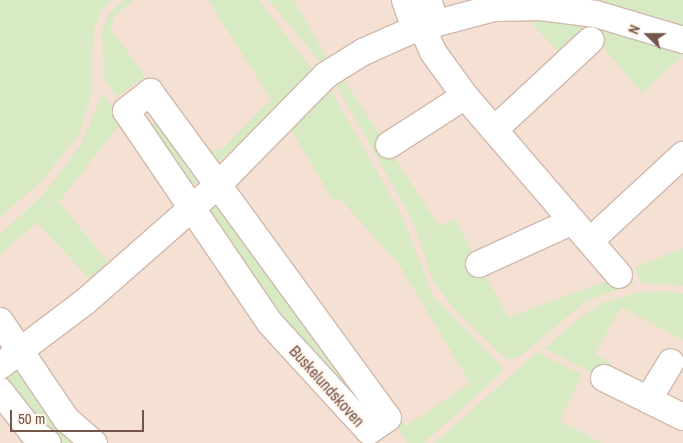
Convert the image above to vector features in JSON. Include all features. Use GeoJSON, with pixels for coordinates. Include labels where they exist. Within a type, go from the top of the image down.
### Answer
{"type":"FeatureCollection","features":[{"type":"Feature","properties":{"kind":"street"},"geometry":{"type":"LineString","coordinates":[[405,0],[425,20],[433,52],[465,96],[619,275]]}},
{"type":"Feature","properties":{"kind":"street"},"geometry":{"type":"LineString","coordinates":[[0,366],[22,352],[218,185],[326,75],[363,52],[425,20],[494,8],[541,7],[596,14],[683,40]]}},
{"type":"Feature","properties":{"kind":"street"},"geometry":{"type":"LineString","coordinates":[[494,130],[591,40]]}},
{"type":"Feature","properties":{"kind":"street","name":"Buskelundskoven"},"geometry":{"type":"LineString","coordinates":[[150,92],[388,418],[369,431],[270,323],[192,208],[126,111],[150,92]]}},
{"type":"Feature","properties":{"kind":"street"},"geometry":{"type":"LineString","coordinates":[[388,144],[465,96]]}},
{"type":"Feature","properties":{"kind":"street"},"geometry":{"type":"LineString","coordinates":[[590,241],[683,154]]}},
{"type":"Feature","properties":{"kind":"street"},"geometry":{"type":"LineString","coordinates":[[479,264],[573,221]]}},
{"type":"Feature","properties":{"kind":"street"},"geometry":{"type":"LineString","coordinates":[[0,321],[66,419],[94,443]]}},
{"type":"Feature","properties":{"kind":"street"},"geometry":{"type":"LineString","coordinates":[[648,400],[671,362]]}},
{"type":"Feature","properties":{"kind":"street"},"geometry":{"type":"LineString","coordinates":[[604,378],[683,417]]}},
{"type":"Feature","properties":{"kind":"street"},"geometry":{"type":"LineString","coordinates":[[0,391],[32,432],[48,443]]}},
{"type":"Feature","properties":{"kind":"shaded area"},"geometry":{"type":"Polygon","coordinates":[[[103,0],[559,0],[683,44],[683,443],[0,443],[0,201],[94,8],[103,0]]]}},
{"type":"Feature","properties":{"kind":"green space"},"geometry":{"type":"Polygon","coordinates":[[[0,0],[111,0],[102,9],[93,32],[92,92],[79,134],[42,181],[0,217],[0,0]]]}},
{"type":"Feature","properties":{"kind":"green space"},"geometry":{"type":"Polygon","coordinates":[[[124,0],[134,0],[115,16],[110,28],[145,76],[117,97],[104,80],[102,31],[108,14],[124,0]]]}},
{"type":"Feature","properties":{"kind":"green space"},"geometry":{"type":"Polygon","coordinates":[[[208,0],[259,0],[312,69],[221,160],[212,161],[173,105],[211,151],[221,150],[271,99],[208,0]]]}},
{"type":"Feature","properties":{"kind":"green space"},"geometry":{"type":"Polygon","coordinates":[[[269,0],[294,0],[327,58],[320,62],[269,0]]]}},
{"type":"Feature","properties":{"kind":"green space"},"geometry":{"type":"Polygon","coordinates":[[[588,0],[683,0],[683,28],[588,0]]]}},
{"type":"Feature","properties":{"kind":"green space"},"geometry":{"type":"Polygon","coordinates":[[[545,13],[683,48],[683,55],[642,93],[588,29],[560,54],[527,18],[545,13]]]}},
{"type":"Feature","properties":{"kind":"green space"},"geometry":{"type":"Polygon","coordinates":[[[341,75],[439,226],[455,219],[508,317],[629,273],[635,284],[586,301],[519,357],[506,359],[456,311],[434,283],[412,219],[334,81],[341,75]]]}},
{"type":"Feature","properties":{"kind":"green space"},"geometry":{"type":"Polygon","coordinates":[[[327,83],[403,218],[433,296],[502,366],[503,371],[424,443],[407,443],[394,422],[397,415],[406,426],[470,383],[398,263],[340,199],[333,200],[288,125],[327,83]]]}},
{"type":"Feature","properties":{"kind":"green space"},"geometry":{"type":"Polygon","coordinates":[[[103,93],[122,121],[59,202],[108,262],[89,278],[37,223],[0,254],[0,234],[43,195],[80,146],[103,93]]]}},
{"type":"Feature","properties":{"kind":"green space"},"geometry":{"type":"Polygon","coordinates":[[[162,120],[201,176],[195,184],[188,187],[147,125],[162,120]]]}},
{"type":"Feature","properties":{"kind":"green space"},"geometry":{"type":"Polygon","coordinates":[[[214,206],[221,210],[358,398],[352,401],[327,382],[205,214],[214,206]]]}},
{"type":"Feature","properties":{"kind":"green space"},"geometry":{"type":"Polygon","coordinates":[[[683,248],[683,286],[642,283],[634,268],[683,248]]]}},
{"type":"Feature","properties":{"kind":"green space"},"geometry":{"type":"Polygon","coordinates":[[[666,291],[683,294],[683,340],[621,307],[595,354],[611,363],[605,375],[597,376],[545,348],[579,318],[603,303],[636,293],[666,291]]]}},
{"type":"Feature","properties":{"kind":"green space"},"geometry":{"type":"Polygon","coordinates":[[[537,352],[582,374],[560,421],[602,443],[435,443],[537,352]]]}},
{"type":"Feature","properties":{"kind":"green space"},"geometry":{"type":"Polygon","coordinates":[[[16,371],[27,373],[85,443],[55,443],[5,379],[16,371]]]}}]}
